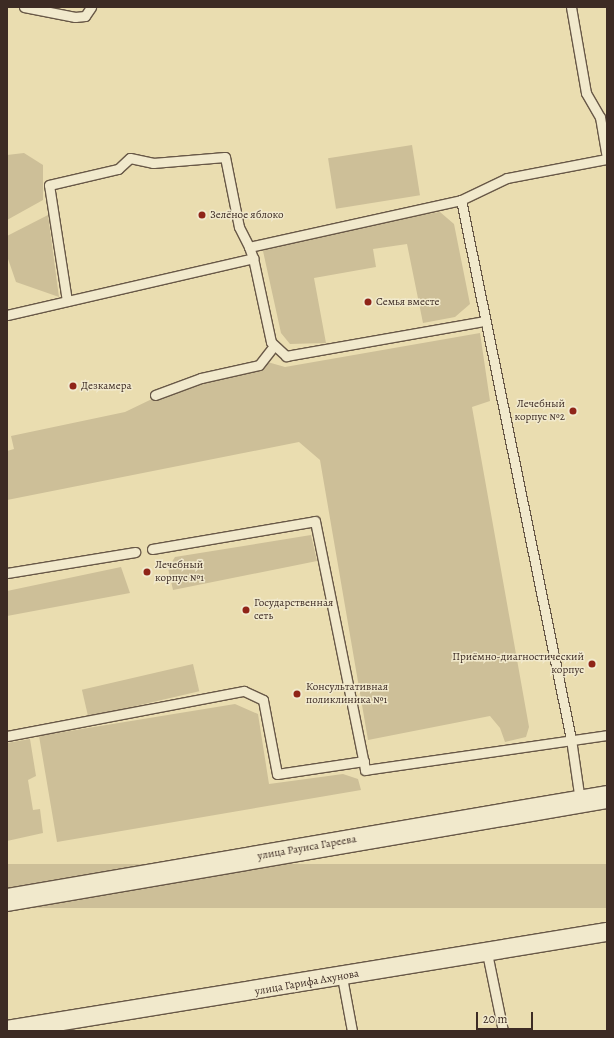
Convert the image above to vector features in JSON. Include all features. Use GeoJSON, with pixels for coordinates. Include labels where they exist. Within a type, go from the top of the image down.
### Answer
{"type":"FeatureCollection","features":[{"type":"Feature","properties":{"kind":"street","name":"улица Рауиса Гареева"},"geometry":{"type":"LineString","coordinates":[[7,900],[607,797]]}},
{"type":"Feature","properties":{"kind":"street","name":"улица Гарифа Ахунова"},"geometry":{"type":"LineString","coordinates":[[7,1030],[64,1026],[607,932]]}},
{"type":"Feature","properties":{"kind":"lane"},"geometry":{"type":"LineString","coordinates":[[24,7],[74,17],[85,16],[90,7]]}},
{"type":"Feature","properties":{"kind":"lane"},"geometry":{"type":"LineString","coordinates":[[249,246],[461,200],[507,178],[607,158],[600,117],[586,93],[571,7]]}},
{"type":"Feature","properties":{"kind":"lane"},"geometry":{"type":"LineString","coordinates":[[67,301],[49,185],[118,169],[130,158],[153,163],[225,157],[239,227],[249,246],[253,258],[274,346],[286,356],[485,321]]}},
{"type":"Feature","properties":{"kind":"lane"},"geometry":{"type":"LineString","coordinates":[[461,200],[571,739],[580,801]]}},
{"type":"Feature","properties":{"kind":"lane"},"geometry":{"type":"LineString","coordinates":[[7,315],[253,258]]}},
{"type":"Feature","properties":{"kind":"lane"},"geometry":{"type":"LineString","coordinates":[[155,396],[201,378],[259,365],[274,346]]}},
{"type":"Feature","properties":{"kind":"lane"},"geometry":{"type":"LineString","coordinates":[[152,549],[315,521],[365,770],[607,735]]}},
{"type":"Feature","properties":{"kind":"lane"},"geometry":{"type":"LineString","coordinates":[[7,573],[135,552]]}},
{"type":"Feature","properties":{"kind":"lane"},"geometry":{"type":"LineString","coordinates":[[7,736],[244,690],[263,700],[277,774],[364,761]]}},
{"type":"Feature","properties":{"kind":"lane"},"geometry":{"type":"LineString","coordinates":[[487,953],[503,1031]]}},
{"type":"Feature","properties":{"kind":"lane"},"geometry":{"type":"LineString","coordinates":[[342,977],[352,1031]]}},
{"type":"Feature","properties":{"kind":"shaded area"},"geometry":{"type":"Polygon","coordinates":[[[412,145],[420,195],[336,209],[328,158],[412,145]]]}},
{"type":"Feature","properties":{"kind":"shaded area"},"geometry":{"type":"Polygon","coordinates":[[[24,153],[43,165],[43,200],[7,220],[7,155],[24,153]]]}},
{"type":"Feature","properties":{"kind":"shaded area"},"geometry":{"type":"Polygon","coordinates":[[[440,212],[454,224],[470,304],[455,317],[423,323],[407,244],[373,249],[376,267],[314,278],[326,343],[290,344],[281,333],[263,251],[280,238],[440,212]]]}},
{"type":"Feature","properties":{"kind":"shaded area"},"geometry":{"type":"Polygon","coordinates":[[[48,215],[59,297],[16,282],[7,256],[7,236],[48,215]]]}},
{"type":"Feature","properties":{"kind":"shaded area"},"geometry":{"type":"Polygon","coordinates":[[[480,333],[490,401],[472,407],[529,727],[526,737],[505,742],[500,728],[490,716],[368,740],[320,460],[299,442],[7,500],[7,451],[14,449],[11,436],[125,412],[208,372],[264,361],[285,367],[480,333]]]}},
{"type":"Feature","properties":{"kind":"shaded area"},"geometry":{"type":"Polygon","coordinates":[[[311,535],[317,561],[173,590],[168,568],[175,557],[311,535]]]}},
{"type":"Feature","properties":{"kind":"shaded area"},"geometry":{"type":"Polygon","coordinates":[[[121,567],[130,593],[7,616],[7,591],[121,567]]]}},
{"type":"Feature","properties":{"kind":"shaded area"},"geometry":{"type":"Polygon","coordinates":[[[193,664],[199,691],[88,717],[82,690],[193,664]]]}},
{"type":"Feature","properties":{"kind":"shaded area"},"geometry":{"type":"Polygon","coordinates":[[[235,704],[258,714],[269,784],[343,774],[358,779],[361,790],[57,842],[39,736],[235,704]]]}},
{"type":"Feature","properties":{"kind":"shaded area"},"geometry":{"type":"Polygon","coordinates":[[[30,739],[36,776],[28,780],[33,810],[40,809],[43,833],[7,841],[7,743],[30,739]]]}},
{"type":"Feature","properties":{"kind":"shaded area"},"geometry":{"type":"Polygon","coordinates":[[[7,864],[607,864],[607,908],[7,908],[7,864]]]}},
{"type":"Feature","properties":{"kind":"place","name":"Зелёное яблоко"},"geometry":{"type":"Point","coordinates":[202,215]}},
{"type":"Feature","properties":{"kind":"place","name":"Семья вместе"},"geometry":{"type":"Point","coordinates":[368,302]}},
{"type":"Feature","properties":{"kind":"place","name":"Дезкамера"},"geometry":{"type":"Point","coordinates":[73,386]}},
{"type":"Feature","properties":{"kind":"place","name":"Лечебный корпус №2"},"geometry":{"type":"Point","coordinates":[573,411]}},
{"type":"Feature","properties":{"kind":"place","name":"Лечебный корпус №1"},"geometry":{"type":"Point","coordinates":[147,572]}},
{"type":"Feature","properties":{"kind":"place","name":"Государственная сеть"},"geometry":{"type":"Point","coordinates":[246,610]}},
{"type":"Feature","properties":{"kind":"place","name":"Приёмно-диагностический корпус"},"geometry":{"type":"Point","coordinates":[592,664]}},
{"type":"Feature","properties":{"kind":"place","name":"Консультативная поликлиника №1"},"geometry":{"type":"Point","coordinates":[297,694]}}]}
